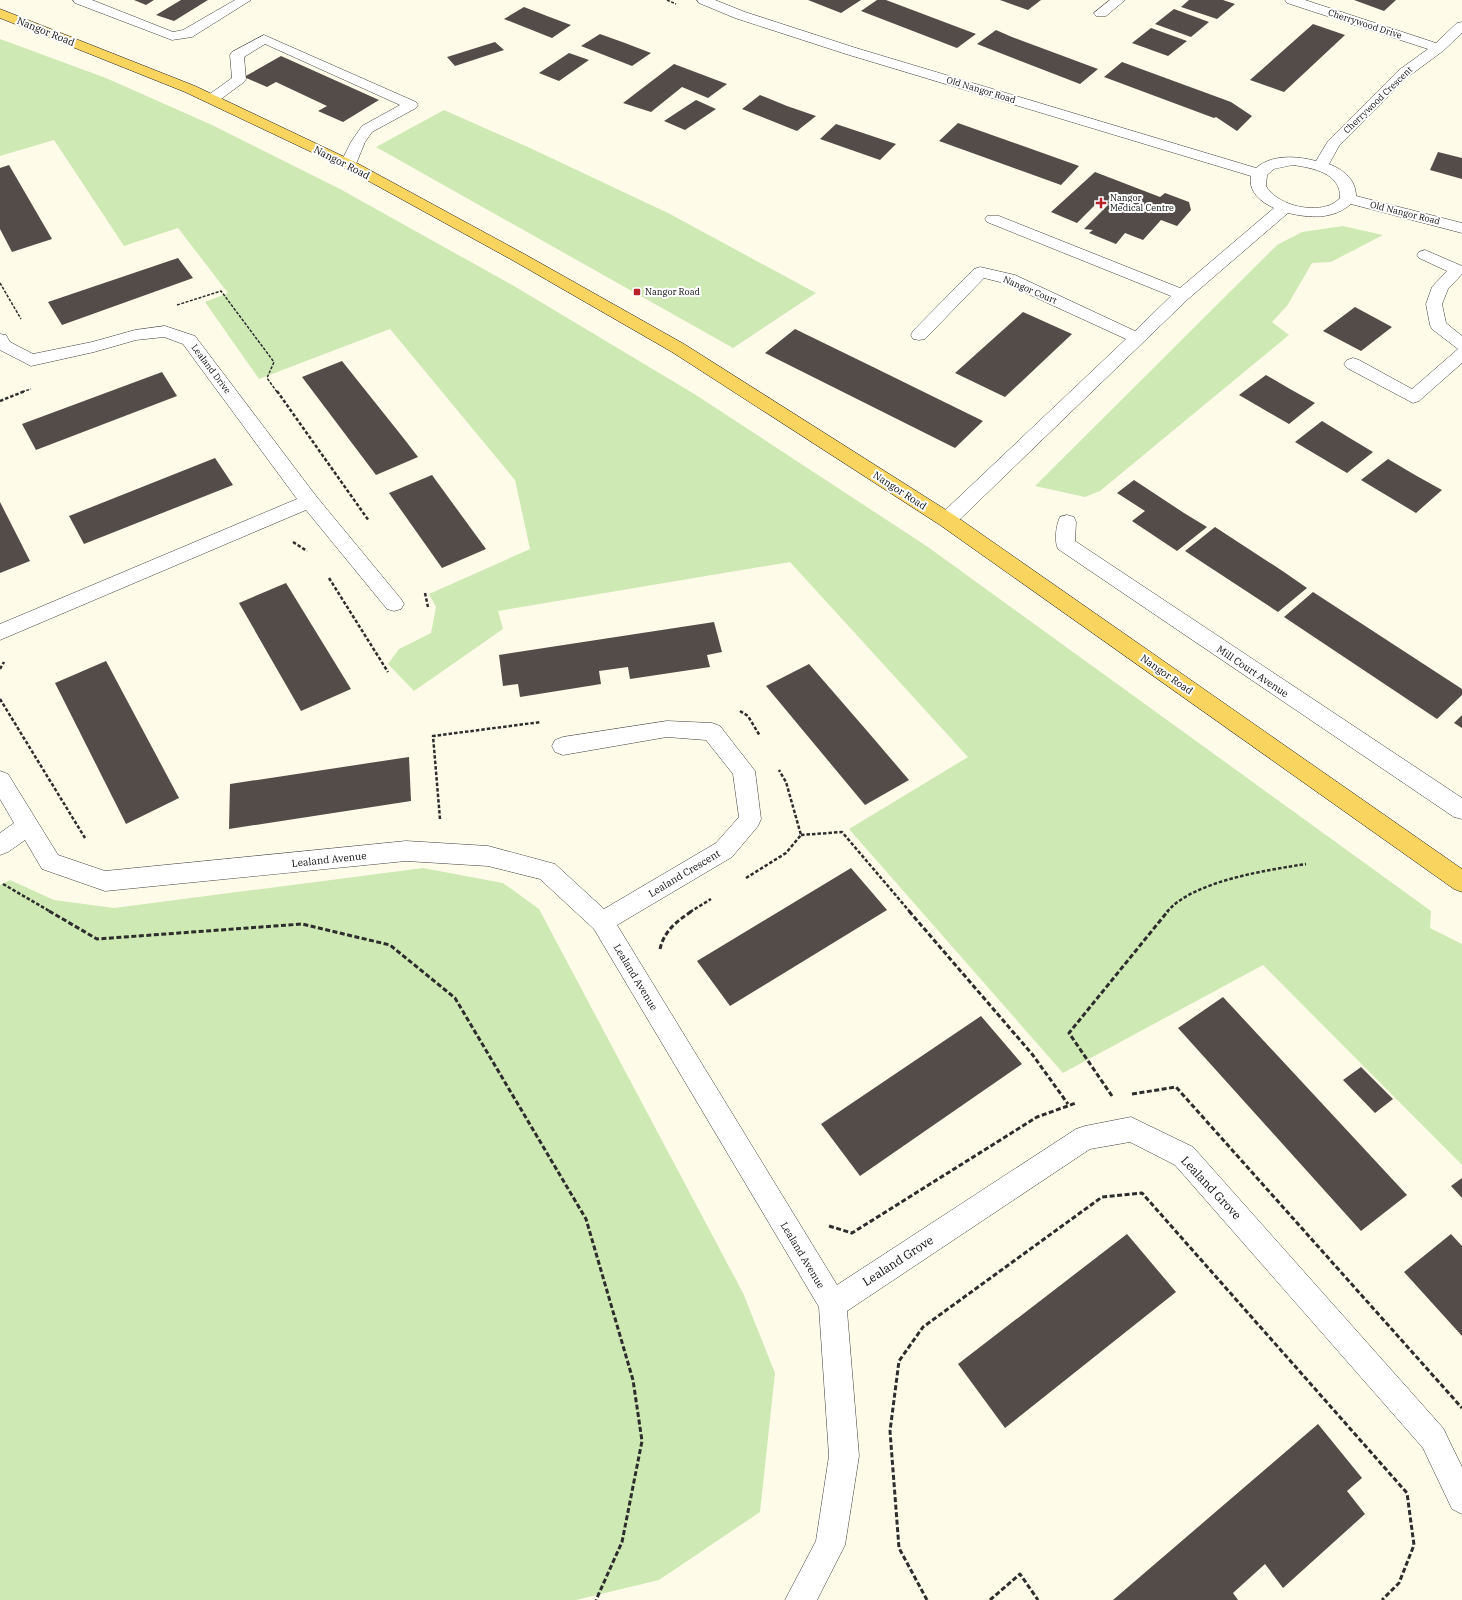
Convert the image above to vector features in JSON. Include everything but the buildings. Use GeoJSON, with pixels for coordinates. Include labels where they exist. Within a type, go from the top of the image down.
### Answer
{"type":"FeatureCollection","features":[{"type":"Feature","properties":{"kind":"main road","name":"Nangor Road"},"geometry":{"type":"LineString","coordinates":[[0,13],[212,99],[348,164],[520,258],[678,348],[947,520],[1462,882]]}},
{"type":"Feature","properties":{"kind":"street"},"geometry":{"type":"LineString","coordinates":[[80,0],[172,36],[187,34],[244,0]]}},
{"type":"Feature","properties":{"kind":"street","name":"Old Nangor Road"},"geometry":{"type":"LineString","coordinates":[[704,0],[740,15],[851,51],[1259,174]]}},
{"type":"Feature","properties":{"kind":"street"},"geometry":{"type":"LineString","coordinates":[[1101,12],[1118,0]]}},
{"type":"Feature","properties":{"kind":"street","name":"Cherrywood Drive"},"geometry":{"type":"LineString","coordinates":[[1292,0],[1438,48]]}},
{"type":"Feature","properties":{"kind":"street","name":"Cherrywood Crescent"},"geometry":{"type":"LineString","coordinates":[[1321,166],[1333,144],[1404,73],[1438,48],[1462,26]]}},
{"type":"Feature","properties":{"kind":"street"},"geometry":{"type":"LineString","coordinates":[[212,99],[239,79],[237,55],[264,39],[411,105],[367,129],[358,142],[348,164]]}},
{"type":"Feature","properties":{"kind":"street"},"geometry":{"type":"LineString","coordinates":[[1280,162],[1307,162],[1321,166],[1333,172],[1342,179],[1348,187],[1348,199],[1338,208],[1327,211],[1298,211],[1272,201],[1263,194],[1258,185],[1259,174],[1269,165],[1280,162]]}},
{"type":"Feature","properties":{"kind":"street","name":"Old Nangor Road"},"geometry":{"type":"LineString","coordinates":[[1348,199],[1462,228]]}},
{"type":"Feature","properties":{"kind":"street"},"geometry":{"type":"LineString","coordinates":[[947,520],[1182,295],[1285,207]]}},
{"type":"Feature","properties":{"kind":"street"},"geometry":{"type":"LineString","coordinates":[[993,219],[1182,295]]}},
{"type":"Feature","properties":{"kind":"street"},"geometry":{"type":"LineString","coordinates":[[1425,255],[1457,270],[1440,287],[1434,304],[1438,325],[1462,345]]}},
{"type":"Feature","properties":{"kind":"street","name":"Nangor Court"},"geometry":{"type":"LineString","coordinates":[[919,335],[980,272],[1009,279],[1137,338]]}},
{"type":"Feature","properties":{"kind":"street","name":"Lealand Drive"},"geometry":{"type":"LineString","coordinates":[[0,339],[3,345],[31,360],[94,347],[135,335],[165,331],[189,340],[309,501],[394,604]]}},
{"type":"Feature","properties":{"kind":"street"},"geometry":{"type":"LineString","coordinates":[[1353,364],[1413,397],[1462,354]]}},
{"type":"Feature","properties":{"kind":"street"},"geometry":{"type":"LineString","coordinates":[[0,632],[309,501]]}},
{"type":"Feature","properties":{"kind":"street","name":"Mill Court Avenue"},"geometry":{"type":"LineString","coordinates":[[1067,522],[1065,544],[1462,810]]}},
{"type":"Feature","properties":{"kind":"street","name":"Lealand Crescent"},"geometry":{"type":"LineString","coordinates":[[563,746],[667,729],[712,732],[744,771],[750,819],[724,850],[602,922]]}},
{"type":"Feature","properties":{"kind":"street","name":"Lealand Avenue"},"geometry":{"type":"LineString","coordinates":[[0,780],[50,862],[105,881],[406,851],[488,856],[547,871],[602,922],[833,1304],[844,1456],[830,1545],[800,1600]]}},
{"type":"Feature","properties":{"kind":"street"},"geometry":{"type":"LineString","coordinates":[[0,845],[27,826]]}},
{"type":"Feature","properties":{"kind":"street","name":"Lealand Grove"},"geometry":{"type":"LineString","coordinates":[[833,1304],[1085,1138],[1131,1129],[1184,1156],[1434,1438],[1462,1499]]}},
{"type":"Feature","properties":{"kind":"path"},"geometry":{"type":"LineString","coordinates":[[286,543],[293,542],[310,553]]}},
{"type":"Feature","properties":{"kind":"path"},"geometry":{"type":"LineString","coordinates":[[328,576],[388,672]]}},
{"type":"Feature","properties":{"kind":"path"},"geometry":{"type":"LineString","coordinates":[[0,669],[6,658]]}},
{"type":"Feature","properties":{"kind":"path"},"geometry":{"type":"LineString","coordinates":[[0,699],[84,837],[91,840]]}},
{"type":"Feature","properties":{"kind":"path"},"geometry":{"type":"LineString","coordinates":[[737,710],[748,716],[764,743]]}},
{"type":"Feature","properties":{"kind":"path"},"geometry":{"type":"LineString","coordinates":[[440,822],[433,736],[549,721]]}},
{"type":"Feature","properties":{"kind":"path"},"geometry":{"type":"LineString","coordinates":[[779,769],[786,782],[801,835]]}},
{"type":"Feature","properties":{"kind":"path"},"geometry":{"type":"LineString","coordinates":[[740,882],[786,853],[801,835],[842,832],[1032,1054],[1068,1104]]}},
{"type":"Feature","properties":{"kind":"path"},"geometry":{"type":"LineString","coordinates":[[1105,1098],[1112,1096],[1069,1033],[1174,903],[1209,886],[1250,873],[1306,864]]}},
{"type":"Feature","properties":{"kind":"path"},"geometry":{"type":"LineString","coordinates":[[3,884],[97,939],[302,924],[390,945],[455,998],[586,1219],[633,1380],[642,1441],[622,1542],[596,1600]]}},
{"type":"Feature","properties":{"kind":"path"},"geometry":{"type":"LineString","coordinates":[[659,956],[660,941],[680,918],[713,898]]}},
{"type":"Feature","properties":{"kind":"path"},"geometry":{"type":"LineString","coordinates":[[825,1219],[829,1226],[852,1232],[1037,1117],[1068,1104],[1083,1102]]}},
{"type":"Feature","properties":{"kind":"path"},"geometry":{"type":"LineString","coordinates":[[928,1600],[899,1548],[890,1432],[899,1361],[923,1327],[1102,1197],[1142,1193],[1407,1493],[1414,1545],[1400,1583],[1382,1600]]}},
{"type":"Feature","properties":{"kind":"path"},"geometry":{"type":"LineString","coordinates":[[990,1600],[1020,1574],[1038,1600]]}},
{"type":"Feature","properties":{"kind":"green space"},"geometry":{"type":"Polygon","coordinates":[[[0,39],[106,78],[212,125],[340,189],[514,286],[696,395],[928,547],[1431,911],[1430,928],[1462,944],[1462,1165],[1263,965],[1063,1073],[849,829],[968,757],[790,562],[498,611],[503,629],[414,691],[388,664],[399,649],[431,633],[436,607],[429,594],[530,549],[515,480],[390,329],[259,379],[205,302],[228,293],[178,228],[124,246],[54,140],[0,156],[0,39]]]}},
{"type":"Feature","properties":{"kind":"green space"},"geometry":{"type":"Polygon","coordinates":[[[444,110],[530,148],[668,213],[816,293],[733,348],[376,147],[444,110]]]}},
{"type":"Feature","properties":{"kind":"green space"},"geometry":{"type":"Polygon","coordinates":[[[1343,226],[1383,235],[1331,262],[1312,263],[1287,306],[1272,322],[1289,335],[1100,491],[1085,497],[1035,486],[1277,245],[1302,232],[1343,226]]]}},
{"type":"Feature","properties":{"kind":"green space"},"geometry":{"type":"Polygon","coordinates":[[[423,868],[503,883],[539,909],[743,1293],[775,1373],[760,1512],[659,1580],[576,1600],[0,1600],[0,885],[10,880],[54,900],[114,908],[423,868]]]}},
{"type":"Feature","properties":{"kind":"place","name":"Nangor Medical Centre"},"geometry":{"type":"Point","coordinates":[1101,203]}},
{"type":"Feature","properties":{"kind":"place","name":"Nangor Road"},"geometry":{"type":"Point","coordinates":[637,292]}}]}
